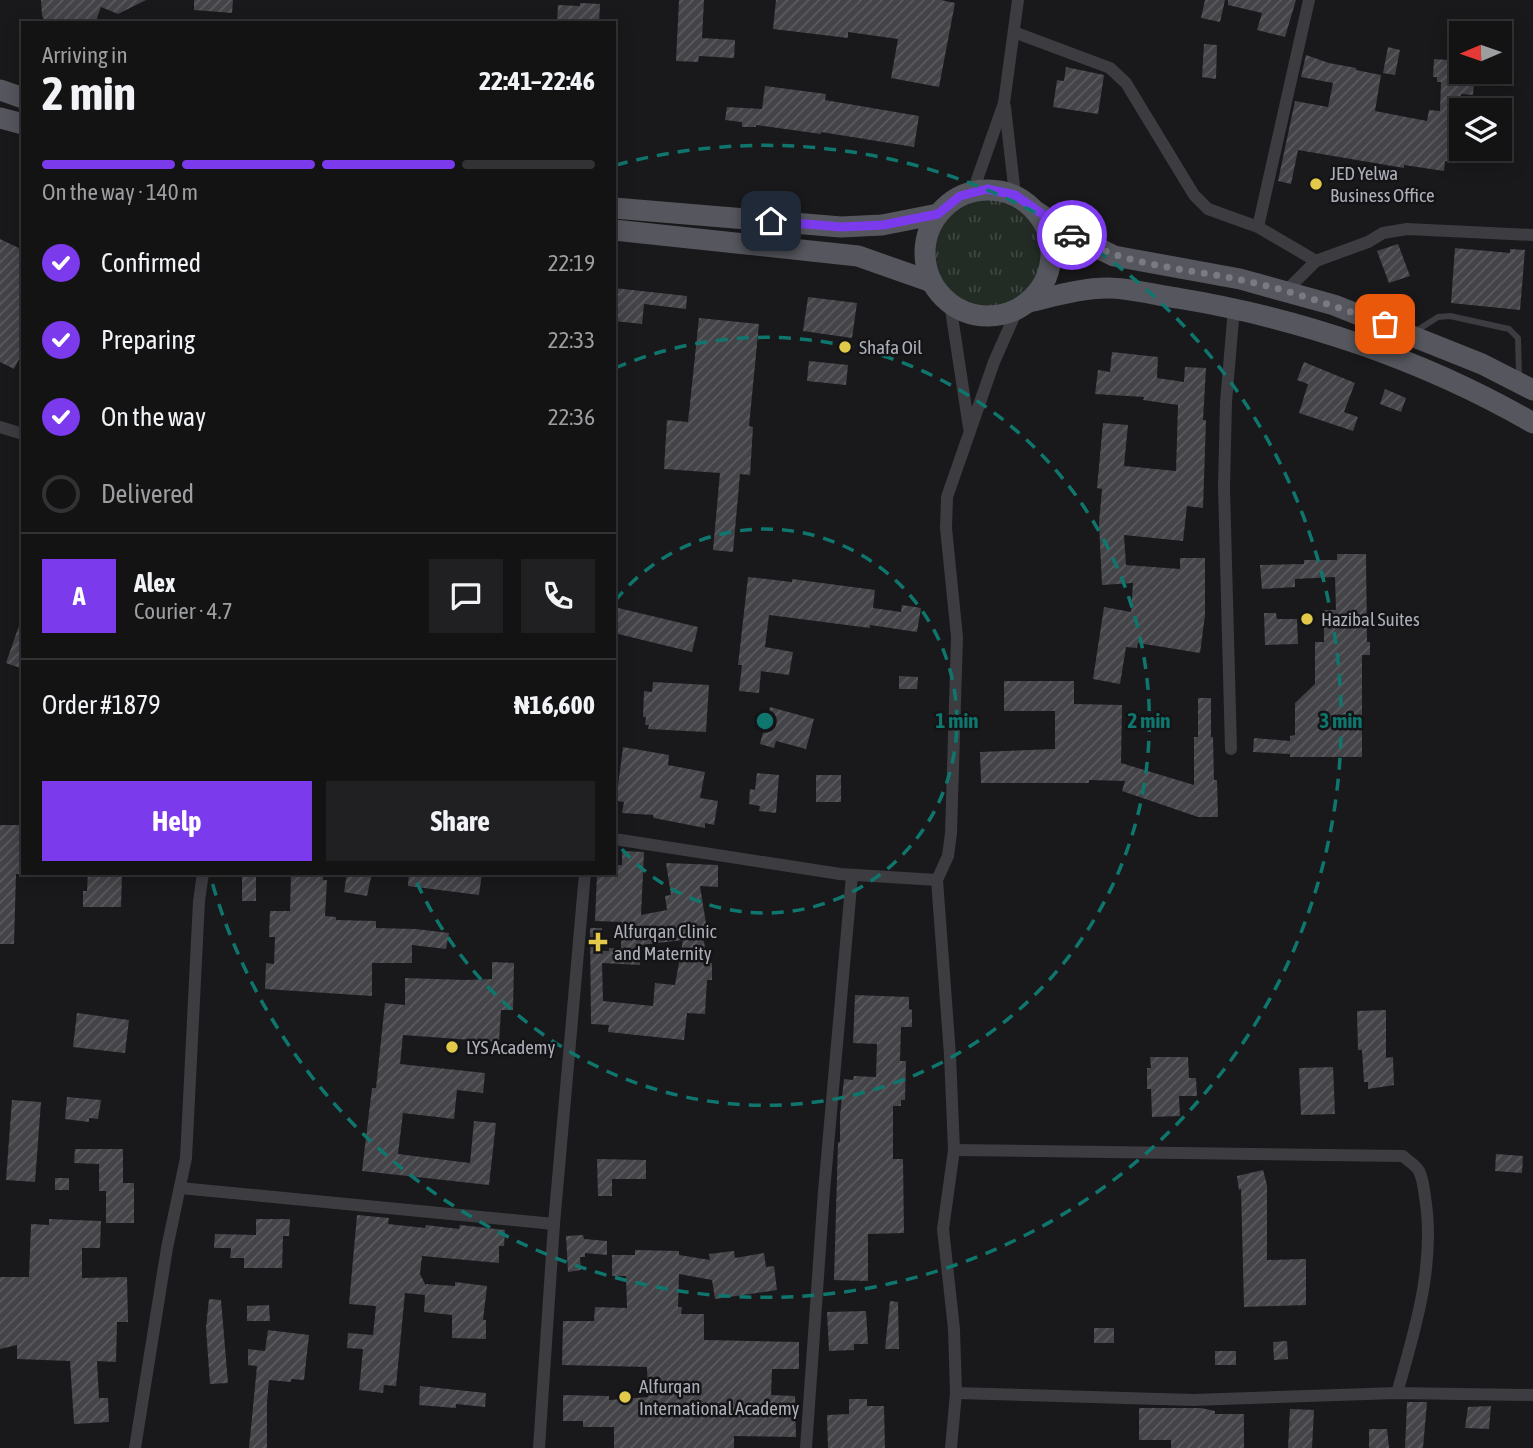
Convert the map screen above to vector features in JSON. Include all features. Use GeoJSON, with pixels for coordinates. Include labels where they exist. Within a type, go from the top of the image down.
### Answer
{"type":"FeatureCollection","features":[{"type":"Feature","properties":{"kind":"main road"},"geometry":{"type":"LineString","coordinates":[[0,90],[21,97]]}},
{"type":"Feature","properties":{"kind":"main road"},"geometry":{"type":"LineString","coordinates":[[0,118],[21,123]]}},
{"type":"Feature","properties":{"kind":"main road"},"geometry":{"type":"LineString","coordinates":[[1526,386],[1411,334],[1334,305],[1240,279],[1114,256],[1075,237],[1015,195],[987,189],[973,191],[948,204],[938,214],[928,233],[925,254],[932,282],[950,303],[962,311],[990,317],[1086,289],[1111,288],[1234,308],[1325,333],[1401,360],[1471,390],[1533,423]]}},
{"type":"Feature","properties":{"kind":"main road"},"geometry":{"type":"LineString","coordinates":[[616,208],[841,227],[883,225],[938,214]]}},
{"type":"Feature","properties":{"kind":"main road"},"geometry":{"type":"LineString","coordinates":[[1023,306],[1046,279],[1051,258],[1050,237],[1037,212]]}},
{"type":"Feature","properties":{"kind":"main road"},"geometry":{"type":"LineString","coordinates":[[616,230],[858,256],[932,282]]}},
{"type":"Feature","properties":{"kind":"street"},"geometry":{"type":"LineString","coordinates":[[973,191],[1004,103],[1018,0]]}},
{"type":"Feature","properties":{"kind":"street"},"geometry":{"type":"LineString","coordinates":[[1258,228],[1309,0]]}},
{"type":"Feature","properties":{"kind":"street"},"geometry":{"type":"LineString","coordinates":[[1014,32],[1110,68],[1126,83],[1194,195],[1208,209],[1258,228],[1317,261]]}},
{"type":"Feature","properties":{"kind":"street"},"geometry":{"type":"LineString","coordinates":[[1004,103],[1015,195]]}},
{"type":"Feature","properties":{"kind":"street"},"geometry":{"type":"LineString","coordinates":[[1285,292],[1317,261],[1383,233],[1407,229],[1533,234]]}},
{"type":"Feature","properties":{"kind":"street"},"geometry":{"type":"LineString","coordinates":[[950,303],[970,430]]}},
{"type":"Feature","properties":{"kind":"street"},"geometry":{"type":"LineString","coordinates":[[951,1448],[956,1393],[954,1329],[943,1229],[954,1150],[937,880],[948,856],[951,833],[957,637],[946,528],[947,497],[994,362],[1023,306]]}},
{"type":"Feature","properties":{"kind":"street"},"geometry":{"type":"LineString","coordinates":[[1231,749],[1224,487],[1226,402],[1234,308]]}},
{"type":"Feature","properties":{"kind":"street"},"geometry":{"type":"LineString","coordinates":[[0,427],[21,432]]}},
{"type":"Feature","properties":{"kind":"street"},"geometry":{"type":"LineString","coordinates":[[616,839],[852,875],[937,880]]}},
{"type":"Feature","properties":{"kind":"street"},"geometry":{"type":"LineString","coordinates":[[135,1448],[167,1248],[186,1158],[203,875]]}},
{"type":"Feature","properties":{"kind":"street"},"geometry":{"type":"LineString","coordinates":[[538,1448],[554,1224],[585,875]]}},
{"type":"Feature","properties":{"kind":"street"},"geometry":{"type":"LineString","coordinates":[[806,1448],[824,1191],[852,875]]}},
{"type":"Feature","properties":{"kind":"street"},"geometry":{"type":"LineString","coordinates":[[954,1150],[1403,1156],[1418,1169],[1430,1224],[1424,1281],[1414,1333],[1397,1393]]}},
{"type":"Feature","properties":{"kind":"street"},"geometry":{"type":"LineString","coordinates":[[180,1188],[554,1224]]}},
{"type":"Feature","properties":{"kind":"street"},"geometry":{"type":"LineString","coordinates":[[956,1393],[1193,1400],[1397,1393],[1533,1395]]}},
{"type":"Feature","properties":{"kind":"lane"},"geometry":{"type":"LineString","coordinates":[[1411,334],[1438,317],[1450,316],[1509,329],[1518,338],[1526,386]]}},
{"type":"Feature","properties":{"kind":"green space"},"geometry":{"type":"Polygon","coordinates":[[[989,198],[1010,202],[1028,214],[1040,232],[1044,253],[1040,274],[1028,292],[1010,304],[989,308],[968,304],[950,292],[938,274],[934,253],[938,232],[950,214],[968,202],[989,198]]]}},
{"type":"Feature","properties":{"kind":"building"},"geometry":{"type":"Polygon","coordinates":[[[41,0],[146,0],[118,14],[101,7],[96,21],[45,21],[41,0]]]}},
{"type":"Feature","properties":{"kind":"building"},"geometry":{"type":"Polygon","coordinates":[[[194,0],[233,0],[232,13],[194,10],[194,0]]]}},
{"type":"Feature","properties":{"kind":"building"},"geometry":{"type":"Polygon","coordinates":[[[679,0],[704,0],[702,38],[735,40],[734,58],[699,56],[698,62],[676,61],[679,0]]]}},
{"type":"Feature","properties":{"kind":"building"},"geometry":{"type":"Polygon","coordinates":[[[776,0],[941,0],[955,3],[939,87],[891,78],[898,39],[848,32],[848,38],[773,29],[776,0]]]}},
{"type":"Feature","properties":{"kind":"building"},"geometry":{"type":"Polygon","coordinates":[[[1205,0],[1225,0],[1220,22],[1201,18],[1205,0]]]}},
{"type":"Feature","properties":{"kind":"building"},"geometry":{"type":"Polygon","coordinates":[[[1228,0],[1296,0],[1285,37],[1257,30],[1262,13],[1228,5],[1228,0]]]}},
{"type":"Feature","properties":{"kind":"building"},"geometry":{"type":"Polygon","coordinates":[[[580,3],[600,4],[599,21],[557,21],[558,5],[580,6],[580,3]]]}},
{"type":"Feature","properties":{"kind":"building"},"geometry":{"type":"Polygon","coordinates":[[[1204,44],[1217,45],[1216,79],[1202,77],[1204,44]]]}},
{"type":"Feature","properties":{"kind":"building"},"geometry":{"type":"Polygon","coordinates":[[[1388,47],[1400,50],[1395,75],[1383,73],[1388,47]]]}},
{"type":"Feature","properties":{"kind":"building"},"geometry":{"type":"Polygon","coordinates":[[[1306,55],[1381,75],[1375,111],[1427,121],[1429,110],[1440,111],[1441,82],[1437,82],[1437,77],[1433,77],[1434,59],[1449,60],[1449,84],[1474,84],[1473,95],[1461,94],[1461,98],[1449,98],[1449,161],[1457,163],[1445,161],[1444,171],[1404,165],[1404,168],[1298,150],[1291,184],[1278,181],[1295,101],[1328,107],[1333,83],[1301,77],[1306,55]]]}},
{"type":"Feature","properties":{"kind":"building"},"geometry":{"type":"Polygon","coordinates":[[[1066,67],[1104,75],[1098,114],[1053,107],[1057,80],[1064,81],[1066,67]]]}},
{"type":"Feature","properties":{"kind":"building"},"geometry":{"type":"Polygon","coordinates":[[[765,86],[826,94],[825,100],[919,116],[914,147],[821,132],[756,125],[742,127],[742,122],[725,120],[727,107],[762,109],[765,86]]]}},
{"type":"Feature","properties":{"kind":"building"},"geometry":{"type":"Polygon","coordinates":[[[0,239],[21,249],[21,355],[14,369],[0,362],[0,239]]]}},
{"type":"Feature","properties":{"kind":"building"},"geometry":{"type":"Polygon","coordinates":[[[1398,244],[1410,276],[1389,283],[1377,251],[1398,244]]]}},
{"type":"Feature","properties":{"kind":"building"},"geometry":{"type":"Polygon","coordinates":[[[1455,248],[1510,253],[1510,249],[1525,250],[1520,310],[1451,303],[1455,248]]]}},
{"type":"Feature","properties":{"kind":"building"},"geometry":{"type":"Polygon","coordinates":[[[616,288],[687,296],[686,309],[644,304],[642,324],[616,321],[616,288]]]}},
{"type":"Feature","properties":{"kind":"building"},"geometry":{"type":"Polygon","coordinates":[[[808,297],[857,303],[852,338],[803,331],[808,297]]]}},
{"type":"Feature","properties":{"kind":"building"},"geometry":{"type":"Polygon","coordinates":[[[699,318],[759,324],[749,426],[753,427],[750,475],[740,474],[733,552],[713,550],[720,473],[664,469],[667,420],[688,422],[699,318]]]}},
{"type":"Feature","properties":{"kind":"building"},"geometry":{"type":"Polygon","coordinates":[[[1112,352],[1158,357],[1157,378],[1184,382],[1185,367],[1206,368],[1203,508],[1187,506],[1183,541],[1124,535],[1126,565],[1180,569],[1180,558],[1205,558],[1205,615],[1200,653],[1138,643],[1137,648],[1126,647],[1120,684],[1093,679],[1104,607],[1131,612],[1133,583],[1102,585],[1099,523],[1102,489],[1097,488],[1103,423],[1128,425],[1124,466],[1176,471],[1178,405],[1143,400],[1144,397],[1095,394],[1098,370],[1110,372],[1112,352]]]}},
{"type":"Feature","properties":{"kind":"building"},"geometry":{"type":"Polygon","coordinates":[[[809,361],[848,365],[846,385],[807,381],[809,361]]]}},
{"type":"Feature","properties":{"kind":"building"},"geometry":{"type":"Polygon","coordinates":[[[1304,362],[1355,383],[1344,412],[1358,417],[1353,431],[1299,413],[1308,384],[1297,380],[1304,362]]]}},
{"type":"Feature","properties":{"kind":"building"},"geometry":{"type":"Polygon","coordinates":[[[1385,389],[1406,398],[1401,412],[1380,404],[1385,389]]]}},
{"type":"Feature","properties":{"kind":"building"},"geometry":{"type":"Polygon","coordinates":[[[1337,554],[1366,554],[1367,642],[1370,642],[1370,655],[1362,655],[1362,757],[1290,757],[1290,754],[1253,752],[1254,738],[1290,741],[1290,736],[1295,735],[1295,703],[1315,684],[1315,642],[1324,642],[1324,610],[1336,610],[1335,577],[1295,579],[1295,587],[1262,589],[1260,565],[1304,564],[1304,560],[1337,560],[1337,554]]]}},
{"type":"Feature","properties":{"kind":"building"},"geometry":{"type":"Polygon","coordinates":[[[748,577],[792,582],[792,579],[875,590],[873,608],[901,612],[902,605],[921,608],[917,632],[769,615],[765,647],[793,652],[789,675],[761,671],[759,693],[739,691],[742,665],[738,665],[748,577]]]}},
{"type":"Feature","properties":{"kind":"building"},"geometry":{"type":"Polygon","coordinates":[[[616,607],[698,627],[692,652],[616,633],[616,607]]]}},
{"type":"Feature","properties":{"kind":"building"},"geometry":{"type":"Polygon","coordinates":[[[1264,613],[1276,613],[1277,619],[1297,619],[1298,644],[1265,645],[1264,613]]]}},
{"type":"Feature","properties":{"kind":"building"},"geometry":{"type":"Polygon","coordinates":[[[21,620],[21,668],[6,663],[21,620]]]}},
{"type":"Feature","properties":{"kind":"building"},"geometry":{"type":"Polygon","coordinates":[[[899,676],[918,677],[917,689],[899,689],[899,676]]]}},
{"type":"Feature","properties":{"kind":"building"},"geometry":{"type":"Polygon","coordinates":[[[1004,681],[1074,681],[1074,704],[1122,705],[1121,763],[1194,785],[1194,737],[1198,737],[1198,698],[1211,698],[1211,737],[1214,780],[1217,780],[1218,817],[1198,817],[1122,791],[1125,781],[981,783],[980,752],[1055,749],[1055,711],[1004,711],[1004,681]]]}},
{"type":"Feature","properties":{"kind":"building"},"geometry":{"type":"Polygon","coordinates":[[[653,682],[709,685],[706,732],[648,729],[649,725],[645,725],[646,717],[643,717],[644,691],[652,692],[653,682]]]}},
{"type":"Feature","properties":{"kind":"building"},"geometry":{"type":"Polygon","coordinates":[[[770,707],[814,719],[806,749],[776,741],[774,748],[760,744],[770,707]]]}},
{"type":"Feature","properties":{"kind":"building"},"geometry":{"type":"Polygon","coordinates":[[[623,747],[669,755],[668,765],[705,772],[700,798],[718,801],[714,825],[705,823],[705,828],[654,818],[653,815],[622,813],[624,802],[616,801],[623,747]]]}},
{"type":"Feature","properties":{"kind":"building"},"geometry":{"type":"Polygon","coordinates":[[[757,773],[779,775],[776,813],[759,811],[760,806],[749,804],[750,789],[755,790],[757,773]]]}},
{"type":"Feature","properties":{"kind":"building"},"geometry":{"type":"Polygon","coordinates":[[[816,775],[841,775],[841,802],[816,802],[816,775]]]}},
{"type":"Feature","properties":{"kind":"building"},"geometry":{"type":"Polygon","coordinates":[[[0,825],[21,825],[21,874],[16,874],[14,944],[0,944],[0,825]]]}},
{"type":"Feature","properties":{"kind":"building"},"geometry":{"type":"Polygon","coordinates":[[[622,851],[644,852],[641,915],[667,910],[665,896],[671,895],[666,863],[718,865],[718,887],[700,886],[708,936],[703,937],[708,963],[712,963],[712,980],[707,980],[705,1014],[687,1013],[684,1040],[608,1032],[609,1025],[591,1024],[590,928],[602,928],[602,951],[609,951],[609,948],[621,949],[622,922],[595,921],[597,875],[616,875],[616,865],[622,865],[622,851]],[[683,940],[641,945],[640,965],[602,963],[603,1001],[653,1006],[655,983],[675,985],[683,940]]]}},
{"type":"Feature","properties":{"kind":"building"},"geometry":{"type":"Polygon","coordinates":[[[88,875],[122,875],[121,907],[83,907],[83,891],[87,891],[88,875]]]}},
{"type":"Feature","properties":{"kind":"building"},"geometry":{"type":"Polygon","coordinates":[[[291,875],[323,875],[323,880],[327,880],[325,916],[336,917],[336,920],[376,921],[376,928],[449,933],[446,949],[412,945],[412,963],[372,963],[372,996],[265,989],[266,963],[274,964],[275,937],[269,937],[270,911],[290,911],[291,875]]]}},
{"type":"Feature","properties":{"kind":"building"},"geometry":{"type":"Polygon","coordinates":[[[347,875],[371,877],[367,896],[344,892],[347,875]]]}},
{"type":"Feature","properties":{"kind":"building"},"geometry":{"type":"Polygon","coordinates":[[[409,875],[482,875],[479,895],[408,886],[409,875]]]}},
{"type":"Feature","properties":{"kind":"building"},"geometry":{"type":"Polygon","coordinates":[[[242,877],[256,877],[256,901],[242,901],[242,877]]]}},
{"type":"Feature","properties":{"kind":"building"},"geometry":{"type":"Polygon","coordinates":[[[492,962],[514,963],[513,1010],[501,1010],[499,1042],[403,1035],[400,1064],[485,1073],[483,1093],[457,1090],[454,1119],[403,1113],[398,1154],[470,1163],[474,1121],[496,1123],[489,1185],[362,1171],[372,1088],[376,1088],[385,1003],[405,1005],[405,978],[492,979],[492,962]]]}},
{"type":"Feature","properties":{"kind":"building"},"geometry":{"type":"Polygon","coordinates":[[[855,995],[909,997],[909,1009],[912,1010],[912,1027],[901,1027],[900,1061],[906,1061],[905,1100],[901,1100],[901,1106],[893,1106],[893,1159],[903,1159],[904,1233],[868,1234],[868,1281],[834,1280],[838,1142],[844,1079],[853,1080],[854,1076],[876,1077],[877,1044],[853,1043],[855,995]]]}},
{"type":"Feature","properties":{"kind":"building"},"geometry":{"type":"Polygon","coordinates":[[[1386,1010],[1386,1058],[1393,1057],[1394,1085],[1368,1089],[1368,1082],[1364,1082],[1362,1050],[1358,1050],[1357,1011],[1386,1010]]]}},
{"type":"Feature","properties":{"kind":"building"},"geometry":{"type":"Polygon","coordinates":[[[77,1013],[129,1020],[125,1053],[73,1047],[77,1013]]]}},
{"type":"Feature","properties":{"kind":"building"},"geometry":{"type":"Polygon","coordinates":[[[1150,1057],[1188,1057],[1189,1078],[1196,1078],[1197,1096],[1179,1096],[1180,1116],[1152,1117],[1151,1089],[1147,1089],[1150,1057]]]}},
{"type":"Feature","properties":{"kind":"building"},"geometry":{"type":"Polygon","coordinates":[[[1333,1067],[1335,1114],[1301,1115],[1299,1068],[1333,1067]]]}},
{"type":"Feature","properties":{"kind":"building"},"geometry":{"type":"Polygon","coordinates":[[[67,1097],[101,1100],[98,1119],[89,1118],[89,1122],[65,1119],[67,1097]]]}},
{"type":"Feature","properties":{"kind":"building"},"geometry":{"type":"Polygon","coordinates":[[[12,1100],[41,1102],[35,1182],[6,1180],[12,1100]]]}},
{"type":"Feature","properties":{"kind":"building"},"geometry":{"type":"Polygon","coordinates":[[[75,1149],[123,1149],[123,1183],[134,1183],[134,1223],[106,1223],[106,1191],[99,1191],[99,1164],[74,1163],[75,1149]]]}},
{"type":"Feature","properties":{"kind":"building"},"geometry":{"type":"Polygon","coordinates":[[[1496,1154],[1523,1156],[1522,1173],[1495,1171],[1496,1154]]]}},
{"type":"Feature","properties":{"kind":"building"},"geometry":{"type":"Polygon","coordinates":[[[597,1159],[646,1160],[646,1179],[612,1179],[612,1196],[598,1196],[597,1159]]]}},
{"type":"Feature","properties":{"kind":"building"},"geometry":{"type":"Polygon","coordinates":[[[1263,1170],[1267,1185],[1267,1260],[1306,1259],[1306,1305],[1244,1307],[1241,1189],[1239,1190],[1237,1176],[1263,1170]]]}},
{"type":"Feature","properties":{"kind":"building"},"geometry":{"type":"Polygon","coordinates":[[[55,1178],[69,1178],[69,1190],[55,1190],[55,1178]]]}},
{"type":"Feature","properties":{"kind":"building"},"geometry":{"type":"Polygon","coordinates":[[[357,1215],[389,1218],[388,1224],[425,1228],[426,1225],[459,1229],[460,1225],[505,1230],[504,1246],[499,1246],[499,1263],[422,1256],[420,1274],[426,1286],[455,1286],[455,1282],[487,1286],[483,1320],[486,1320],[486,1339],[452,1338],[452,1315],[424,1312],[425,1295],[405,1293],[396,1386],[384,1385],[383,1393],[359,1390],[363,1349],[347,1348],[348,1333],[373,1335],[376,1306],[349,1304],[357,1215]]]}},
{"type":"Feature","properties":{"kind":"building"},"geometry":{"type":"Polygon","coordinates":[[[49,1219],[101,1221],[100,1248],[82,1248],[82,1278],[127,1277],[128,1322],[117,1322],[116,1362],[97,1361],[99,1398],[108,1398],[109,1422],[74,1424],[70,1361],[17,1359],[17,1345],[0,1349],[0,1277],[29,1277],[31,1224],[49,1225],[49,1219]]]}},
{"type":"Feature","properties":{"kind":"building"},"geometry":{"type":"Polygon","coordinates":[[[256,1219],[290,1219],[289,1236],[283,1236],[282,1268],[244,1268],[244,1258],[230,1258],[231,1248],[214,1248],[215,1234],[256,1235],[256,1219]]]}},
{"type":"Feature","properties":{"kind":"building"},"geometry":{"type":"Polygon","coordinates":[[[583,1235],[584,1239],[607,1241],[607,1255],[585,1253],[585,1257],[580,1257],[581,1270],[568,1272],[566,1236],[583,1235]]]}},
{"type":"Feature","properties":{"kind":"building"},"geometry":{"type":"Polygon","coordinates":[[[635,1250],[679,1251],[679,1255],[710,1260],[709,1254],[734,1251],[735,1258],[764,1253],[766,1267],[774,1266],[777,1290],[715,1299],[712,1280],[679,1274],[678,1307],[682,1307],[681,1314],[704,1314],[704,1340],[799,1342],[799,1369],[772,1369],[771,1395],[795,1396],[796,1437],[734,1436],[734,1448],[614,1448],[614,1427],[583,1427],[583,1421],[563,1421],[563,1395],[609,1396],[609,1400],[648,1397],[647,1367],[562,1365],[563,1321],[594,1321],[595,1307],[627,1308],[626,1276],[612,1276],[612,1255],[635,1255],[635,1250]]]}},
{"type":"Feature","properties":{"kind":"building"},"geometry":{"type":"Polygon","coordinates":[[[209,1299],[221,1300],[228,1383],[210,1384],[206,1328],[209,1299]]]}},
{"type":"Feature","properties":{"kind":"building"},"geometry":{"type":"Polygon","coordinates":[[[890,1301],[898,1302],[899,1349],[885,1349],[890,1301]]]}},
{"type":"Feature","properties":{"kind":"building"},"geometry":{"type":"Polygon","coordinates":[[[269,1305],[270,1321],[247,1321],[247,1306],[269,1305]]]}},
{"type":"Feature","properties":{"kind":"building"},"geometry":{"type":"Polygon","coordinates":[[[866,1311],[868,1344],[854,1344],[854,1350],[829,1351],[827,1312],[866,1311]]]}},
{"type":"Feature","properties":{"kind":"building"},"geometry":{"type":"Polygon","coordinates":[[[1094,1328],[1114,1328],[1114,1343],[1094,1343],[1094,1328]]]}},
{"type":"Feature","properties":{"kind":"building"},"geometry":{"type":"Polygon","coordinates":[[[268,1330],[309,1335],[304,1380],[269,1380],[267,1448],[249,1448],[257,1366],[248,1365],[248,1349],[265,1351],[268,1330]]]}},
{"type":"Feature","properties":{"kind":"building"},"geometry":{"type":"Polygon","coordinates":[[[1287,1341],[1288,1359],[1274,1360],[1273,1342],[1287,1341]]]}},
{"type":"Feature","properties":{"kind":"building"},"geometry":{"type":"Polygon","coordinates":[[[1215,1351],[1236,1351],[1236,1365],[1215,1365],[1215,1351]]]}},
{"type":"Feature","properties":{"kind":"building"},"geometry":{"type":"Polygon","coordinates":[[[420,1386],[486,1393],[485,1407],[456,1404],[456,1408],[419,1405],[420,1386]]]}},
{"type":"Feature","properties":{"kind":"building"},"geometry":{"type":"Polygon","coordinates":[[[849,1399],[867,1399],[867,1406],[884,1406],[885,1448],[828,1448],[827,1415],[849,1414],[849,1399]]]}},
{"type":"Feature","properties":{"kind":"building"},"geometry":{"type":"Polygon","coordinates":[[[1407,1402],[1427,1402],[1423,1448],[1405,1448],[1407,1402]]]}},
{"type":"Feature","properties":{"kind":"building"},"geometry":{"type":"Polygon","coordinates":[[[1491,1406],[1489,1429],[1465,1428],[1468,1407],[1491,1406]]]}},
{"type":"Feature","properties":{"kind":"building"},"geometry":{"type":"Polygon","coordinates":[[[1139,1408],[1201,1408],[1215,1411],[1215,1414],[1244,1414],[1244,1448],[1171,1448],[1171,1440],[1139,1440],[1139,1408]]]}},
{"type":"Feature","properties":{"kind":"building"},"geometry":{"type":"Polygon","coordinates":[[[1290,1409],[1314,1410],[1312,1448],[1288,1448],[1290,1409]]]}},
{"type":"Feature","properties":{"kind":"building"},"geometry":{"type":"Polygon","coordinates":[[[1369,1429],[1387,1429],[1389,1448],[1369,1448],[1369,1429]]]}},
{"type":"Feature","properties":{"kind":"way so far"},"geometry":{"type":"LineString","coordinates":[[1072,235],[1114,256],[1240,279],[1334,305],[1385,324]]}},
{"type":"Feature","properties":{"kind":"place","name":"JED Yelwa Business Office"},"geometry":{"type":"Point","coordinates":[1316,184]}},
{"type":"Feature","properties":{"kind":"place","name":"Shafa Oil"},"geometry":{"type":"Point","coordinates":[845,347]}},
{"type":"Feature","properties":{"kind":"place","name":"Hazibal Suites"},"geometry":{"type":"Point","coordinates":[1307,619]}},
{"type":"Feature","properties":{"kind":"place","name":"Alfurqan Clinic and Maternity"},"geometry":{"type":"Point","coordinates":[598,942]}},
{"type":"Feature","properties":{"kind":"place","name":"LYS Academy"},"geometry":{"type":"Point","coordinates":[452,1047]}},
{"type":"Feature","properties":{"kind":"place","name":"Alfurqan International Academy"},"geometry":{"type":"Point","coordinates":[625,1397]}},
{"type":"Feature","properties":{"kind":"route"},"geometry":{"type":"LineString","coordinates":[[771,221],[841,227],[883,225],[938,214],[960,196],[987,189],[1015,195],[1072,235]]}}]}
